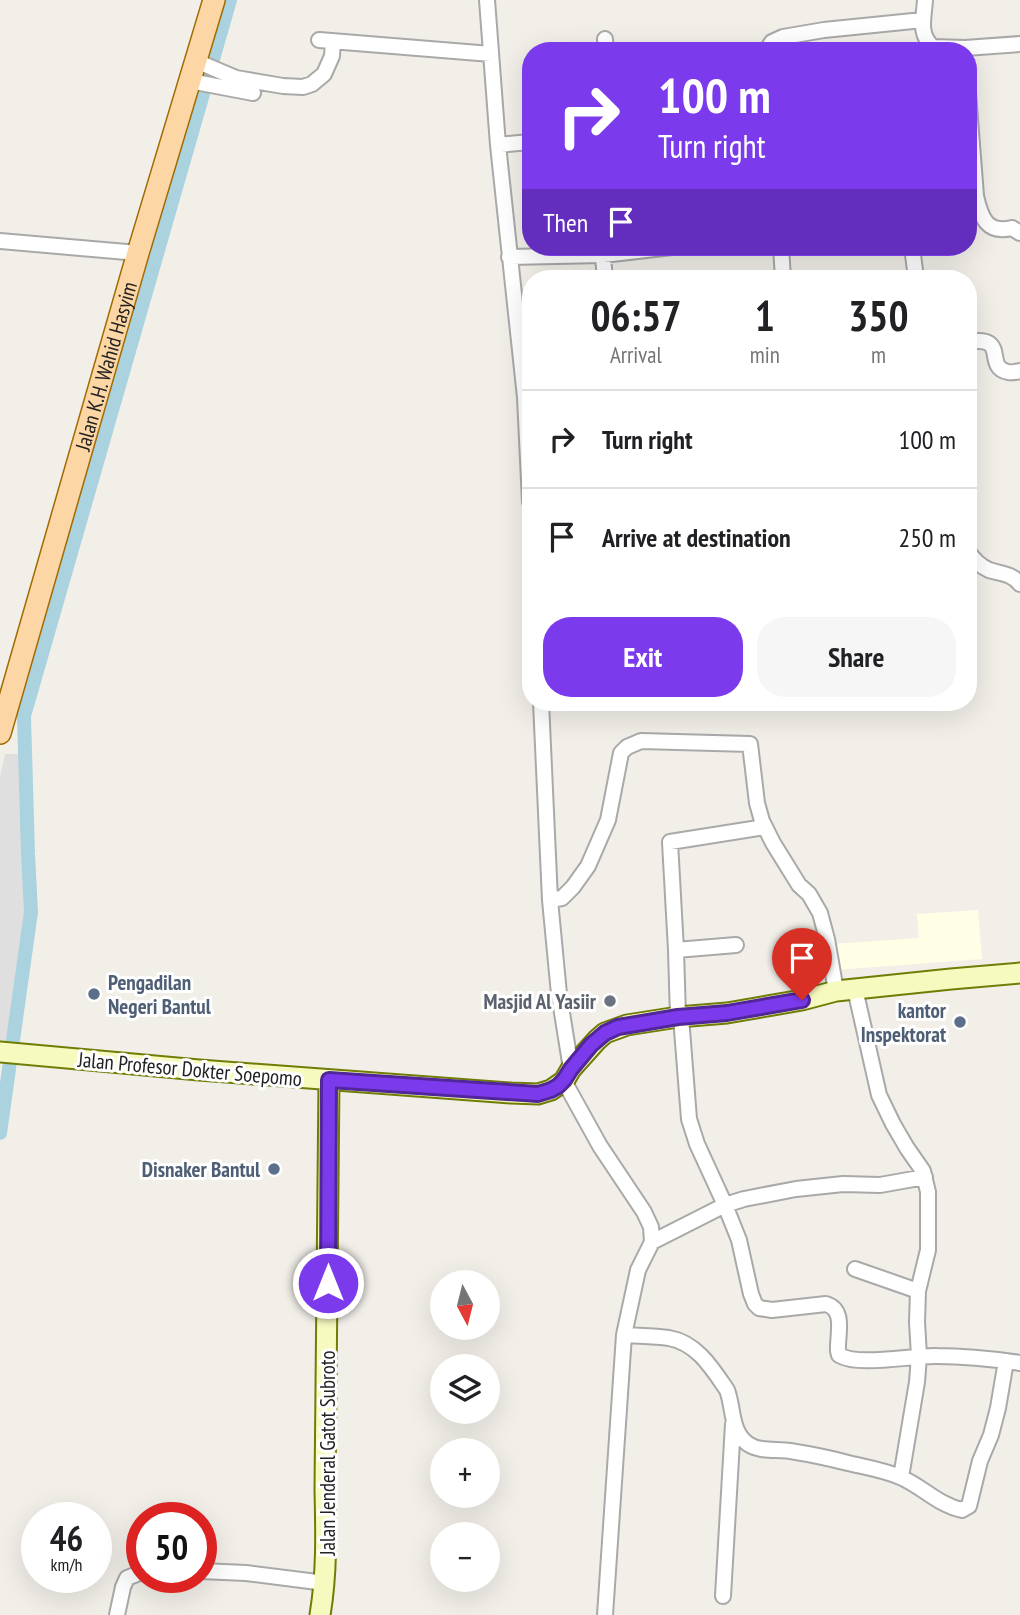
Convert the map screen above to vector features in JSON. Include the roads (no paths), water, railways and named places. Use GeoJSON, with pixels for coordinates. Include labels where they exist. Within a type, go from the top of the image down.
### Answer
{"type":"FeatureCollection","features":[{"type":"Feature","properties":{"kind":"main road","name":"Jalan K.H. Wahid Hasyim"},"geometry":{"type":"LineString","coordinates":[[0,733],[138,253],[204,73],[214,0]]}},
{"type":"Feature","properties":{"kind":"main road","name":"Jalan Profesor Dokter Soepomo"},"geometry":{"type":"LineString","coordinates":[[0,1052],[528,1094],[545,1092],[558,1086],[591,1045],[605,1033],[626,1025],[766,1007],[845,990],[1020,973]]}},
{"type":"Feature","properties":{"kind":"main road","name":"Jalan Jenderal Gatot Subroto"},"geometry":{"type":"LineString","coordinates":[[320,1615],[325,1583],[329,1080]]}},
{"type":"Feature","properties":{"kind":"street"},"geometry":{"type":"LineString","coordinates":[[487,0],[509,257],[522,353]]}},
{"type":"Feature","properties":{"kind":"street"},"geometry":{"type":"LineString","coordinates":[[925,0],[924,37],[928,42]]}},
{"type":"Feature","properties":{"kind":"street"},"geometry":{"type":"LineString","coordinates":[[772,42],[783,37],[824,30],[923,20]]}},
{"type":"Feature","properties":{"kind":"street"},"geometry":{"type":"LineString","coordinates":[[204,73],[251,82],[307,86],[319,79],[327,68],[331,56],[326,41],[491,54]]}},
{"type":"Feature","properties":{"kind":"street"},"geometry":{"type":"LineString","coordinates":[[977,48],[1020,44]]}},
{"type":"Feature","properties":{"kind":"street"},"geometry":{"type":"LineString","coordinates":[[204,73],[227,89],[253,93]]}},
{"type":"Feature","properties":{"kind":"street"},"geometry":{"type":"LineString","coordinates":[[498,145],[522,143]]}},
{"type":"Feature","properties":{"kind":"street"},"geometry":{"type":"LineString","coordinates":[[977,205],[989,226],[996,230],[1012,228],[1020,233]]}},
{"type":"Feature","properties":{"kind":"street"},"geometry":{"type":"LineString","coordinates":[[0,241],[138,253]]}},
{"type":"Feature","properties":{"kind":"street"},"geometry":{"type":"LineString","coordinates":[[509,257],[525,256]]}},
{"type":"Feature","properties":{"kind":"street"},"geometry":{"type":"LineString","coordinates":[[977,341],[989,342],[1000,367],[1007,372],[1020,371]]}},
{"type":"Feature","properties":{"kind":"street"},"geometry":{"type":"LineString","coordinates":[[977,562],[989,570],[1019,579]]}},
{"type":"Feature","properties":{"kind":"street"},"geometry":{"type":"LineString","coordinates":[[541,711],[550,900],[568,1075],[600,1146],[651,1227],[652,1242],[638,1270],[624,1335],[605,1615]]}},
{"type":"Feature","properties":{"kind":"street"},"geometry":{"type":"LineString","coordinates":[[550,900],[562,898],[588,866],[608,820],[621,753],[627,747],[641,741],[750,744],[757,803],[762,821],[799,885],[809,894],[820,913],[879,1095],[892,1124],[925,1177],[928,1192],[928,1250],[918,1291],[919,1356],[901,1477]]}},
{"type":"Feature","properties":{"kind":"street"},"geometry":{"type":"LineString","coordinates":[[733,1419],[741,1437],[754,1447],[846,1462],[901,1477],[934,1499],[957,1509],[966,1509],[1013,1362],[940,1356],[873,1360],[844,1358],[838,1351],[839,1315],[834,1307],[826,1304],[772,1310],[759,1308],[755,1304],[739,1240],[697,1144],[689,1119],[679,1017],[670,842],[765,827]]}},
{"type":"Feature","properties":{"kind":"street"},"geometry":{"type":"LineString","coordinates":[[676,950],[736,945]]}},
{"type":"Feature","properties":{"kind":"street"},"geometry":{"type":"LineString","coordinates":[[652,1242],[725,1205],[744,1199],[796,1189],[843,1184],[880,1185],[925,1177]]}},
{"type":"Feature","properties":{"kind":"street"},"geometry":{"type":"LineString","coordinates":[[855,1269],[918,1291]]}},
{"type":"Feature","properties":{"kind":"street"},"geometry":{"type":"LineString","coordinates":[[624,1335],[668,1338],[687,1344],[697,1351],[730,1397],[733,1419],[732,1466],[723,1596]]}},
{"type":"Feature","properties":{"kind":"street"},"geometry":{"type":"LineString","coordinates":[[217,1572],[325,1583]]}},
{"type":"Feature","properties":{"kind":"street"},"geometry":{"type":"LineString","coordinates":[[117,1615],[126,1580]]}},
{"type":"Feature","properties":{"kind":"waterway"},"geometry":{"type":"LineString","coordinates":[[0,1133],[31,912],[24,716],[230,0]]}},
{"type":"Feature","properties":{"kind":"place","name":"Pengadilan Negeri Bantul"},"geometry":{"type":"Point","coordinates":[94,994]}},
{"type":"Feature","properties":{"kind":"place","name":"Masjid Al Yasiir"},"geometry":{"type":"Point","coordinates":[610,1001]}},
{"type":"Feature","properties":{"kind":"place","name":"kantor Inspektorat"},"geometry":{"type":"Point","coordinates":[960,1022]}},
{"type":"Feature","properties":{"kind":"place","name":"Disnaker Bantul"},"geometry":{"type":"Point","coordinates":[274,1169]}}]}
